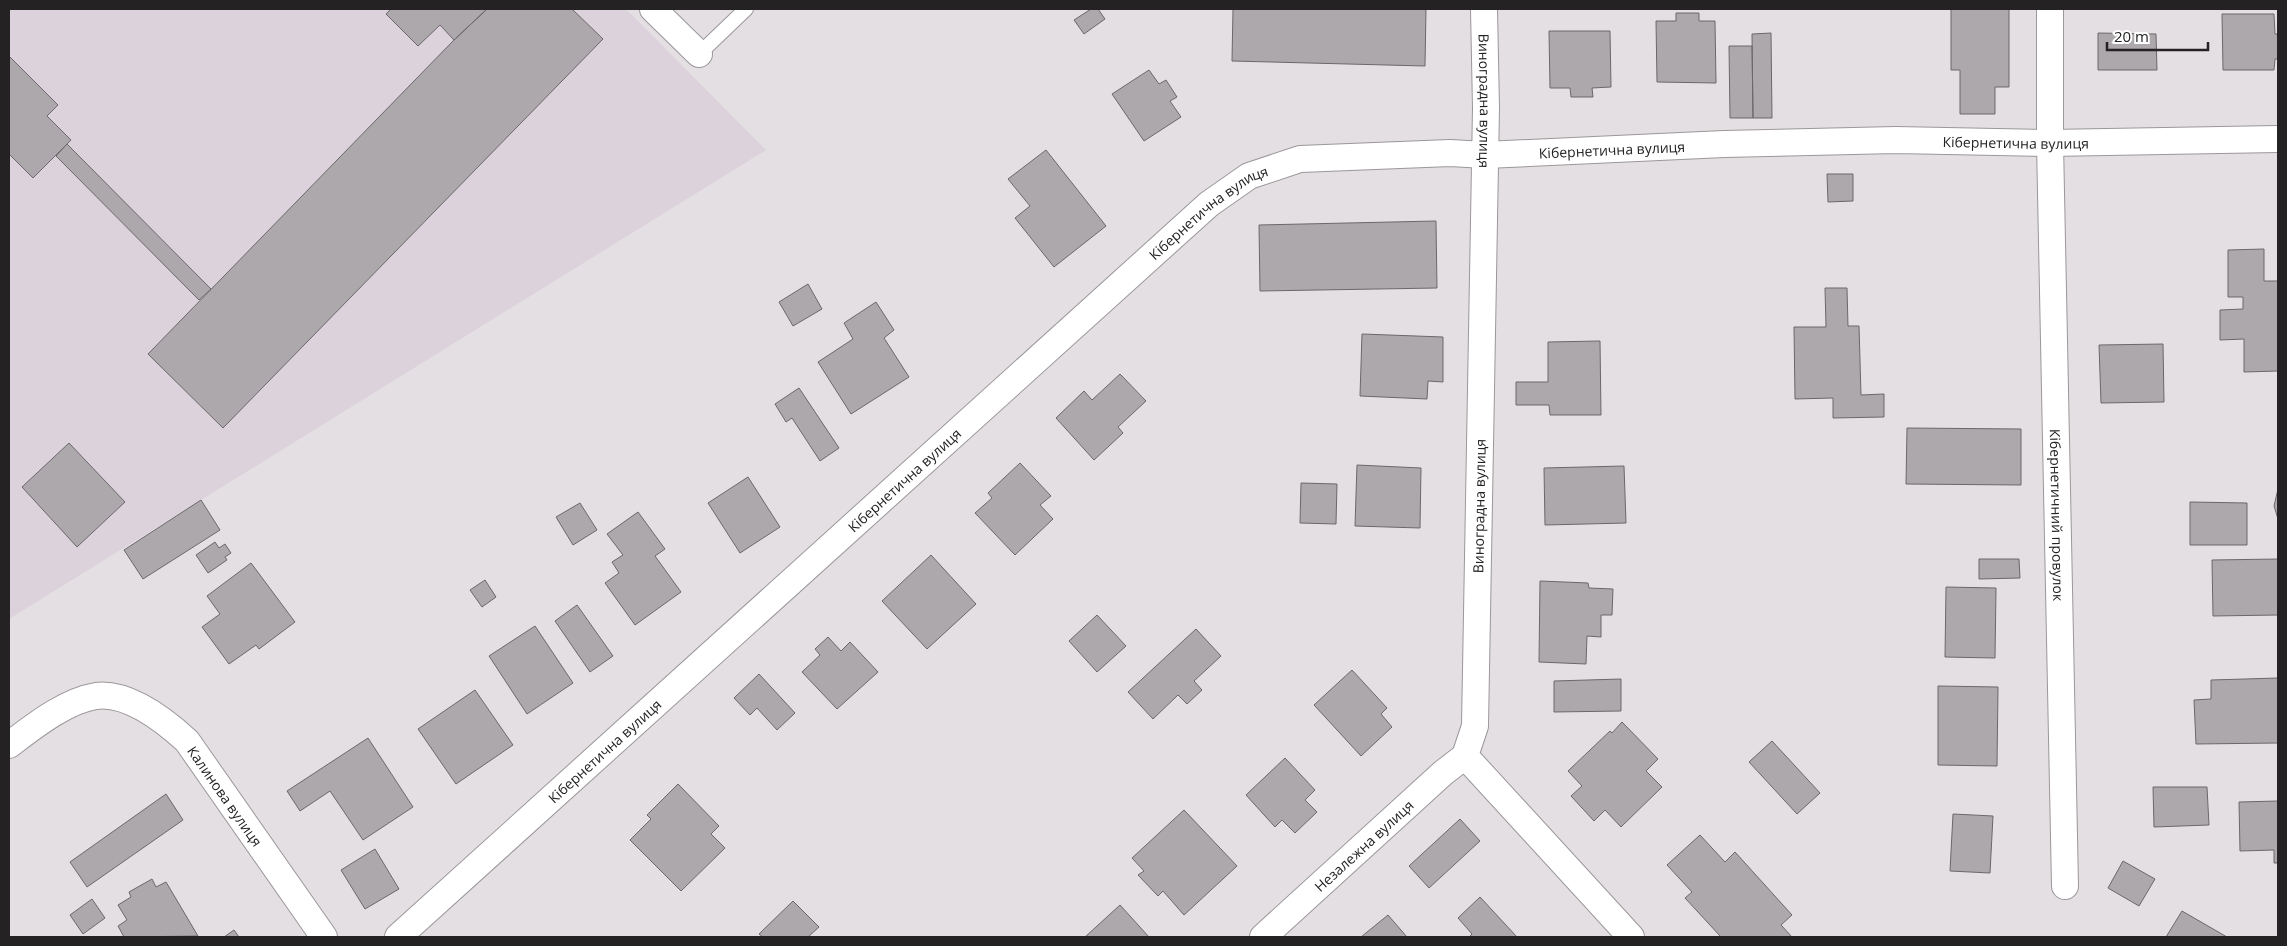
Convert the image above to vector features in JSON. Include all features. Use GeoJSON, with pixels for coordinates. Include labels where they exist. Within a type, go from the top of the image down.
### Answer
{"type":"FeatureCollection","features":[{"type":"Feature","properties":{"kind":"street"},"geometry":{"type":"LineString","coordinates":[[653,9],[699,54]]}},
{"type":"Feature","properties":{"kind":"street","name":"Виноградна вулиця"},"geometry":{"type":"LineString","coordinates":[[1465,756],[1475,726],[1485,155],[1484,9]]}},
{"type":"Feature","properties":{"kind":"street","name":"Кібернетичний провулок"},"geometry":{"type":"LineString","coordinates":[[2050,9],[2050,143],[2065,886]]}},
{"type":"Feature","properties":{"kind":"street","name":"Кібернетична вулиця"},"geometry":{"type":"LineString","coordinates":[[398,937],[1209,204],[1249,176],[1300,159],[1450,153],[1485,155],[1724,144],[1896,140],[2050,143],[2278,139]]}},
{"type":"Feature","properties":{"kind":"street","name":"Калинова вулиця"},"geometry":{"type":"LineString","coordinates":[[9,745],[56,711],[96,696],[122,699],[160,717],[187,741],[324,937]]}},
{"type":"Feature","properties":{"kind":"street"},"geometry":{"type":"LineString","coordinates":[[1465,756],[1631,937]]}},
{"type":"Feature","properties":{"kind":"street","name":"Незалежна вулиця"},"geometry":{"type":"LineString","coordinates":[[1263,937],[1443,773],[1465,756]]}},
{"type":"Feature","properties":{"kind":"lane"},"geometry":{"type":"LineString","coordinates":[[699,54],[746,9]]}},
{"type":"Feature","properties":{"kind":"shaded area"},"geometry":{"type":"Polygon","coordinates":[[[9,9],[626,9],[766,150],[9,619],[9,9]]]}},
{"type":"Feature","properties":{"kind":"building"},"geometry":{"type":"Polygon","coordinates":[[[391,9],[487,9],[454,40],[440,25],[418,46],[386,14],[391,9]]]}},
{"type":"Feature","properties":{"kind":"building"},"geometry":{"type":"Polygon","coordinates":[[[487,9],[572,9],[603,39],[223,428],[148,354],[454,40],[487,9]]]}},
{"type":"Feature","properties":{"kind":"building"},"geometry":{"type":"Polygon","coordinates":[[[1091,9],[1098,9],[1105,19],[1084,34],[1074,20],[1091,9]]]}},
{"type":"Feature","properties":{"kind":"building"},"geometry":{"type":"Polygon","coordinates":[[[1233,9],[1426,9],[1425,66],[1232,61],[1233,9]]]}},
{"type":"Feature","properties":{"kind":"building"},"geometry":{"type":"Polygon","coordinates":[[[1951,9],[2009,9],[2009,87],[1995,87],[1995,114],[1960,114],[1960,70],[1951,70],[1951,9]]]}},
{"type":"Feature","properties":{"kind":"building"},"geometry":{"type":"Polygon","coordinates":[[[1676,13],[1699,13],[1699,21],[1715,21],[1716,83],[1657,82],[1656,21],[1676,21],[1676,13]]]}},
{"type":"Feature","properties":{"kind":"building"},"geometry":{"type":"Polygon","coordinates":[[[2222,14],[2274,14],[2275,34],[2278,34],[2278,59],[2275,59],[2274,70],[2223,70],[2222,14]]]}},
{"type":"Feature","properties":{"kind":"building"},"geometry":{"type":"Polygon","coordinates":[[[1549,31],[1610,31],[1611,87],[1592,88],[1593,97],[1571,97],[1570,88],[1550,88],[1549,31]]]}},
{"type":"Feature","properties":{"kind":"building"},"geometry":{"type":"Polygon","coordinates":[[[1771,33],[1772,118],[1753,118],[1752,34],[1771,33]]]}},
{"type":"Feature","properties":{"kind":"building"},"geometry":{"type":"Polygon","coordinates":[[[2098,33],[2156,34],[2157,70],[2098,70],[2098,33]]]}},
{"type":"Feature","properties":{"kind":"building"},"geometry":{"type":"Polygon","coordinates":[[[1729,46],[1752,46],[1753,118],[1730,118],[1729,46]]]}},
{"type":"Feature","properties":{"kind":"building"},"geometry":{"type":"Polygon","coordinates":[[[9,56],[58,105],[47,116],[71,140],[33,178],[9,156],[9,56]]]}},
{"type":"Feature","properties":{"kind":"building"},"geometry":{"type":"Polygon","coordinates":[[[1149,70],[1159,84],[1166,80],[1177,97],[1170,101],[1181,117],[1144,141],[1112,94],[1149,70]]]}},
{"type":"Feature","properties":{"kind":"building"},"geometry":{"type":"Polygon","coordinates":[[[67,144],[211,289],[199,300],[56,156],[67,144]]]}},
{"type":"Feature","properties":{"kind":"building"},"geometry":{"type":"Polygon","coordinates":[[[1046,150],[1106,226],[1054,267],[1015,218],[1030,206],[1008,179],[1046,150]]]}},
{"type":"Feature","properties":{"kind":"building"},"geometry":{"type":"Polygon","coordinates":[[[1827,174],[1853,174],[1853,201],[1828,202],[1827,174]]]}},
{"type":"Feature","properties":{"kind":"building"},"geometry":{"type":"Polygon","coordinates":[[[1436,221],[1437,288],[1260,291],[1259,225],[1436,221]]]}},
{"type":"Feature","properties":{"kind":"building"},"geometry":{"type":"Polygon","coordinates":[[[2264,249],[2264,281],[2278,281],[2278,371],[2244,372],[2244,339],[2220,340],[2220,310],[2243,309],[2243,297],[2228,297],[2228,250],[2264,249]]]}},
{"type":"Feature","properties":{"kind":"building"},"geometry":{"type":"Polygon","coordinates":[[[808,284],[822,309],[793,326],[779,302],[808,284]]]}},
{"type":"Feature","properties":{"kind":"building"},"geometry":{"type":"Polygon","coordinates":[[[1825,288],[1847,288],[1848,326],[1859,326],[1861,395],[1884,394],[1884,417],[1833,418],[1833,398],[1795,399],[1794,327],[1826,327],[1825,288]]]}},
{"type":"Feature","properties":{"kind":"building"},"geometry":{"type":"Polygon","coordinates":[[[876,302],[894,330],[884,338],[909,377],[851,414],[818,362],[853,339],[844,323],[876,302]]]}},
{"type":"Feature","properties":{"kind":"building"},"geometry":{"type":"Polygon","coordinates":[[[1362,334],[1443,337],[1443,382],[1428,381],[1427,399],[1360,396],[1362,334]]]}},
{"type":"Feature","properties":{"kind":"building"},"geometry":{"type":"Polygon","coordinates":[[[1600,341],[1601,415],[1550,415],[1549,405],[1516,405],[1516,382],[1548,382],[1548,342],[1600,341]]]}},
{"type":"Feature","properties":{"kind":"building"},"geometry":{"type":"Polygon","coordinates":[[[2163,344],[2164,402],[2101,403],[2099,345],[2163,344]]]}},
{"type":"Feature","properties":{"kind":"building"},"geometry":{"type":"Polygon","coordinates":[[[1120,374],[1146,401],[1118,427],[1123,433],[1094,460],[1056,418],[1084,391],[1092,400],[1120,374]]]}},
{"type":"Feature","properties":{"kind":"building"},"geometry":{"type":"Polygon","coordinates":[[[799,388],[839,448],[820,461],[792,418],[786,422],[775,404],[799,388]]]}},
{"type":"Feature","properties":{"kind":"building"},"geometry":{"type":"Polygon","coordinates":[[[1907,428],[2021,429],[2021,485],[1906,484],[1907,428]]]}},
{"type":"Feature","properties":{"kind":"building"},"geometry":{"type":"Polygon","coordinates":[[[69,443],[125,502],[77,547],[22,487],[69,443]]]}},
{"type":"Feature","properties":{"kind":"building"},"geometry":{"type":"Polygon","coordinates":[[[1020,463],[1051,496],[1040,505],[1053,519],[1015,555],[975,513],[992,498],[988,493],[1020,463]]]}},
{"type":"Feature","properties":{"kind":"building"},"geometry":{"type":"Polygon","coordinates":[[[1357,465],[1421,468],[1420,528],[1355,526],[1357,465]]]}},
{"type":"Feature","properties":{"kind":"building"},"geometry":{"type":"Polygon","coordinates":[[[1624,466],[1626,523],[1545,525],[1544,468],[1624,466]]]}},
{"type":"Feature","properties":{"kind":"building"},"geometry":{"type":"Polygon","coordinates":[[[748,477],[780,527],[740,553],[708,503],[748,477]]]}},
{"type":"Feature","properties":{"kind":"building"},"geometry":{"type":"Polygon","coordinates":[[[1301,483],[1337,484],[1336,524],[1300,523],[1301,483]]]}},
{"type":"Feature","properties":{"kind":"building"},"geometry":{"type":"Polygon","coordinates":[[[2278,489],[2278,519],[2274,506],[2278,489]]]}},
{"type":"Feature","properties":{"kind":"building"},"geometry":{"type":"Polygon","coordinates":[[[201,500],[220,530],[143,579],[124,550],[201,500]]]}},
{"type":"Feature","properties":{"kind":"building"},"geometry":{"type":"Polygon","coordinates":[[[2190,502],[2247,503],[2247,545],[2190,545],[2190,502]]]}},
{"type":"Feature","properties":{"kind":"building"},"geometry":{"type":"Polygon","coordinates":[[[580,503],[597,530],[573,545],[556,517],[580,503]]]}},
{"type":"Feature","properties":{"kind":"building"},"geometry":{"type":"Polygon","coordinates":[[[638,512],[665,549],[655,556],[681,592],[635,625],[605,583],[619,573],[612,562],[623,555],[607,534],[638,512]]]}},
{"type":"Feature","properties":{"kind":"building"},"geometry":{"type":"Polygon","coordinates":[[[215,542],[219,548],[225,544],[231,553],[225,557],[227,560],[208,573],[196,555],[215,542]]]}},
{"type":"Feature","properties":{"kind":"building"},"geometry":{"type":"Polygon","coordinates":[[[931,555],[976,604],[927,649],[882,601],[931,555]]]}},
{"type":"Feature","properties":{"kind":"building"},"geometry":{"type":"Polygon","coordinates":[[[1979,559],[2019,559],[2020,578],[1979,579],[1979,559]]]}},
{"type":"Feature","properties":{"kind":"building"},"geometry":{"type":"Polygon","coordinates":[[[2278,559],[2278,615],[2213,616],[2212,560],[2278,559]]]}},
{"type":"Feature","properties":{"kind":"building"},"geometry":{"type":"Polygon","coordinates":[[[251,563],[295,622],[259,649],[256,645],[229,664],[202,627],[220,614],[207,596],[251,563]]]}},
{"type":"Feature","properties":{"kind":"building"},"geometry":{"type":"Polygon","coordinates":[[[485,580],[496,597],[482,607],[470,590],[485,580]]]}},
{"type":"Feature","properties":{"kind":"building"},"geometry":{"type":"Polygon","coordinates":[[[1540,581],[1588,583],[1589,588],[1613,589],[1612,615],[1601,615],[1601,637],[1587,636],[1586,664],[1539,662],[1540,581]]]}},
{"type":"Feature","properties":{"kind":"building"},"geometry":{"type":"Polygon","coordinates":[[[1946,587],[1996,588],[1995,658],[1945,657],[1946,587]]]}},
{"type":"Feature","properties":{"kind":"building"},"geometry":{"type":"Polygon","coordinates":[[[577,605],[613,656],[590,672],[555,621],[577,605]]]}},
{"type":"Feature","properties":{"kind":"building"},"geometry":{"type":"Polygon","coordinates":[[[1097,615],[1126,646],[1097,672],[1069,641],[1097,615]]]}},
{"type":"Feature","properties":{"kind":"building"},"geometry":{"type":"Polygon","coordinates":[[[535,626],[573,683],[527,714],[489,656],[535,626]]]}},
{"type":"Feature","properties":{"kind":"building"},"geometry":{"type":"Polygon","coordinates":[[[1196,629],[1221,656],[1194,681],[1202,690],[1187,704],[1178,695],[1153,719],[1128,692],[1196,629]]]}},
{"type":"Feature","properties":{"kind":"building"},"geometry":{"type":"Polygon","coordinates":[[[828,637],[841,651],[850,642],[878,672],[837,709],[802,672],[820,655],[815,649],[828,637]]]}},
{"type":"Feature","properties":{"kind":"building"},"geometry":{"type":"Polygon","coordinates":[[[1352,670],[1387,708],[1381,714],[1392,727],[1361,756],[1314,705],[1352,670]]]}},
{"type":"Feature","properties":{"kind":"building"},"geometry":{"type":"Polygon","coordinates":[[[759,674],[795,713],[777,730],[757,708],[750,715],[734,698],[759,674]]]}},
{"type":"Feature","properties":{"kind":"building"},"geometry":{"type":"Polygon","coordinates":[[[2278,678],[2278,743],[2196,744],[2194,700],[2211,699],[2211,680],[2278,678]]]}},
{"type":"Feature","properties":{"kind":"building"},"geometry":{"type":"Polygon","coordinates":[[[1621,679],[1621,711],[1554,712],[1554,681],[1621,679]]]}},
{"type":"Feature","properties":{"kind":"building"},"geometry":{"type":"Polygon","coordinates":[[[1938,686],[1998,687],[1997,766],[1938,765],[1938,686]]]}},
{"type":"Feature","properties":{"kind":"building"},"geometry":{"type":"Polygon","coordinates":[[[475,690],[513,745],[456,784],[418,729],[475,690]]]}},
{"type":"Feature","properties":{"kind":"building"},"geometry":{"type":"Polygon","coordinates":[[[1622,722],[1658,759],[1646,771],[1662,787],[1621,827],[1605,810],[1594,821],[1571,796],[1582,786],[1568,771],[1622,722]]]}},
{"type":"Feature","properties":{"kind":"building"},"geometry":{"type":"Polygon","coordinates":[[[368,738],[413,807],[363,840],[330,791],[300,811],[287,791],[368,738]]]}},
{"type":"Feature","properties":{"kind":"building"},"geometry":{"type":"Polygon","coordinates":[[[1772,741],[1820,793],[1797,814],[1749,762],[1772,741]]]}},
{"type":"Feature","properties":{"kind":"building"},"geometry":{"type":"Polygon","coordinates":[[[1285,758],[1315,790],[1305,800],[1317,812],[1295,833],[1282,820],[1275,827],[1246,795],[1285,758]]]}},
{"type":"Feature","properties":{"kind":"building"},"geometry":{"type":"Polygon","coordinates":[[[678,784],[719,826],[711,834],[725,848],[681,891],[630,840],[651,819],[647,815],[678,784]]]}},
{"type":"Feature","properties":{"kind":"building"},"geometry":{"type":"Polygon","coordinates":[[[2153,787],[2207,787],[2209,825],[2154,827],[2153,787]]]}},
{"type":"Feature","properties":{"kind":"building"},"geometry":{"type":"Polygon","coordinates":[[[166,794],[183,820],[87,887],[70,862],[166,794]]]}},
{"type":"Feature","properties":{"kind":"building"},"geometry":{"type":"Polygon","coordinates":[[[2278,801],[2278,863],[2274,863],[2274,850],[2240,851],[2239,802],[2278,801]]]}},
{"type":"Feature","properties":{"kind":"building"},"geometry":{"type":"Polygon","coordinates":[[[1184,810],[1237,866],[1184,915],[1163,891],[1158,896],[1138,875],[1144,871],[1132,858],[1184,810]]]}},
{"type":"Feature","properties":{"kind":"building"},"geometry":{"type":"Polygon","coordinates":[[[1953,814],[1993,816],[1990,873],[1950,871],[1953,814]]]}},
{"type":"Feature","properties":{"kind":"building"},"geometry":{"type":"Polygon","coordinates":[[[1460,819],[1480,841],[1429,888],[1409,866],[1460,819]]]}},
{"type":"Feature","properties":{"kind":"building"},"geometry":{"type":"Polygon","coordinates":[[[1700,835],[1725,862],[1735,852],[1792,915],[1781,925],[1792,937],[1721,937],[1685,898],[1692,892],[1667,865],[1700,835]]]}},
{"type":"Feature","properties":{"kind":"building"},"geometry":{"type":"Polygon","coordinates":[[[375,849],[399,889],[365,909],[341,870],[375,849]]]}},
{"type":"Feature","properties":{"kind":"building"},"geometry":{"type":"Polygon","coordinates":[[[2123,861],[2155,879],[2139,906],[2108,888],[2123,861]]]}},
{"type":"Feature","properties":{"kind":"building"},"geometry":{"type":"Polygon","coordinates":[[[152,879],[156,887],[166,882],[198,936],[124,937],[118,926],[127,920],[118,905],[131,897],[129,892],[152,879]]]}},
{"type":"Feature","properties":{"kind":"building"},"geometry":{"type":"Polygon","coordinates":[[[1480,897],[1517,937],[1469,937],[1472,934],[1458,918],[1480,897]]]}},
{"type":"Feature","properties":{"kind":"building"},"geometry":{"type":"Polygon","coordinates":[[[92,899],[105,918],[83,934],[70,915],[92,899]]]}},
{"type":"Feature","properties":{"kind":"building"},"geometry":{"type":"Polygon","coordinates":[[[793,901],[819,927],[808,937],[763,937],[759,934],[793,901]]]}},
{"type":"Feature","properties":{"kind":"building"},"geometry":{"type":"Polygon","coordinates":[[[1120,905],[1149,937],[1085,937],[1120,905]]]}},
{"type":"Feature","properties":{"kind":"building"},"geometry":{"type":"Polygon","coordinates":[[[2182,911],[2227,937],[2166,937],[2182,911]]]}},
{"type":"Feature","properties":{"kind":"building"},"geometry":{"type":"Polygon","coordinates":[[[1388,915],[1407,937],[1361,937],[1388,915]]]}},
{"type":"Feature","properties":{"kind":"building"},"geometry":{"type":"Polygon","coordinates":[[[234,930],[239,937],[224,937],[234,930]]]}}]}
